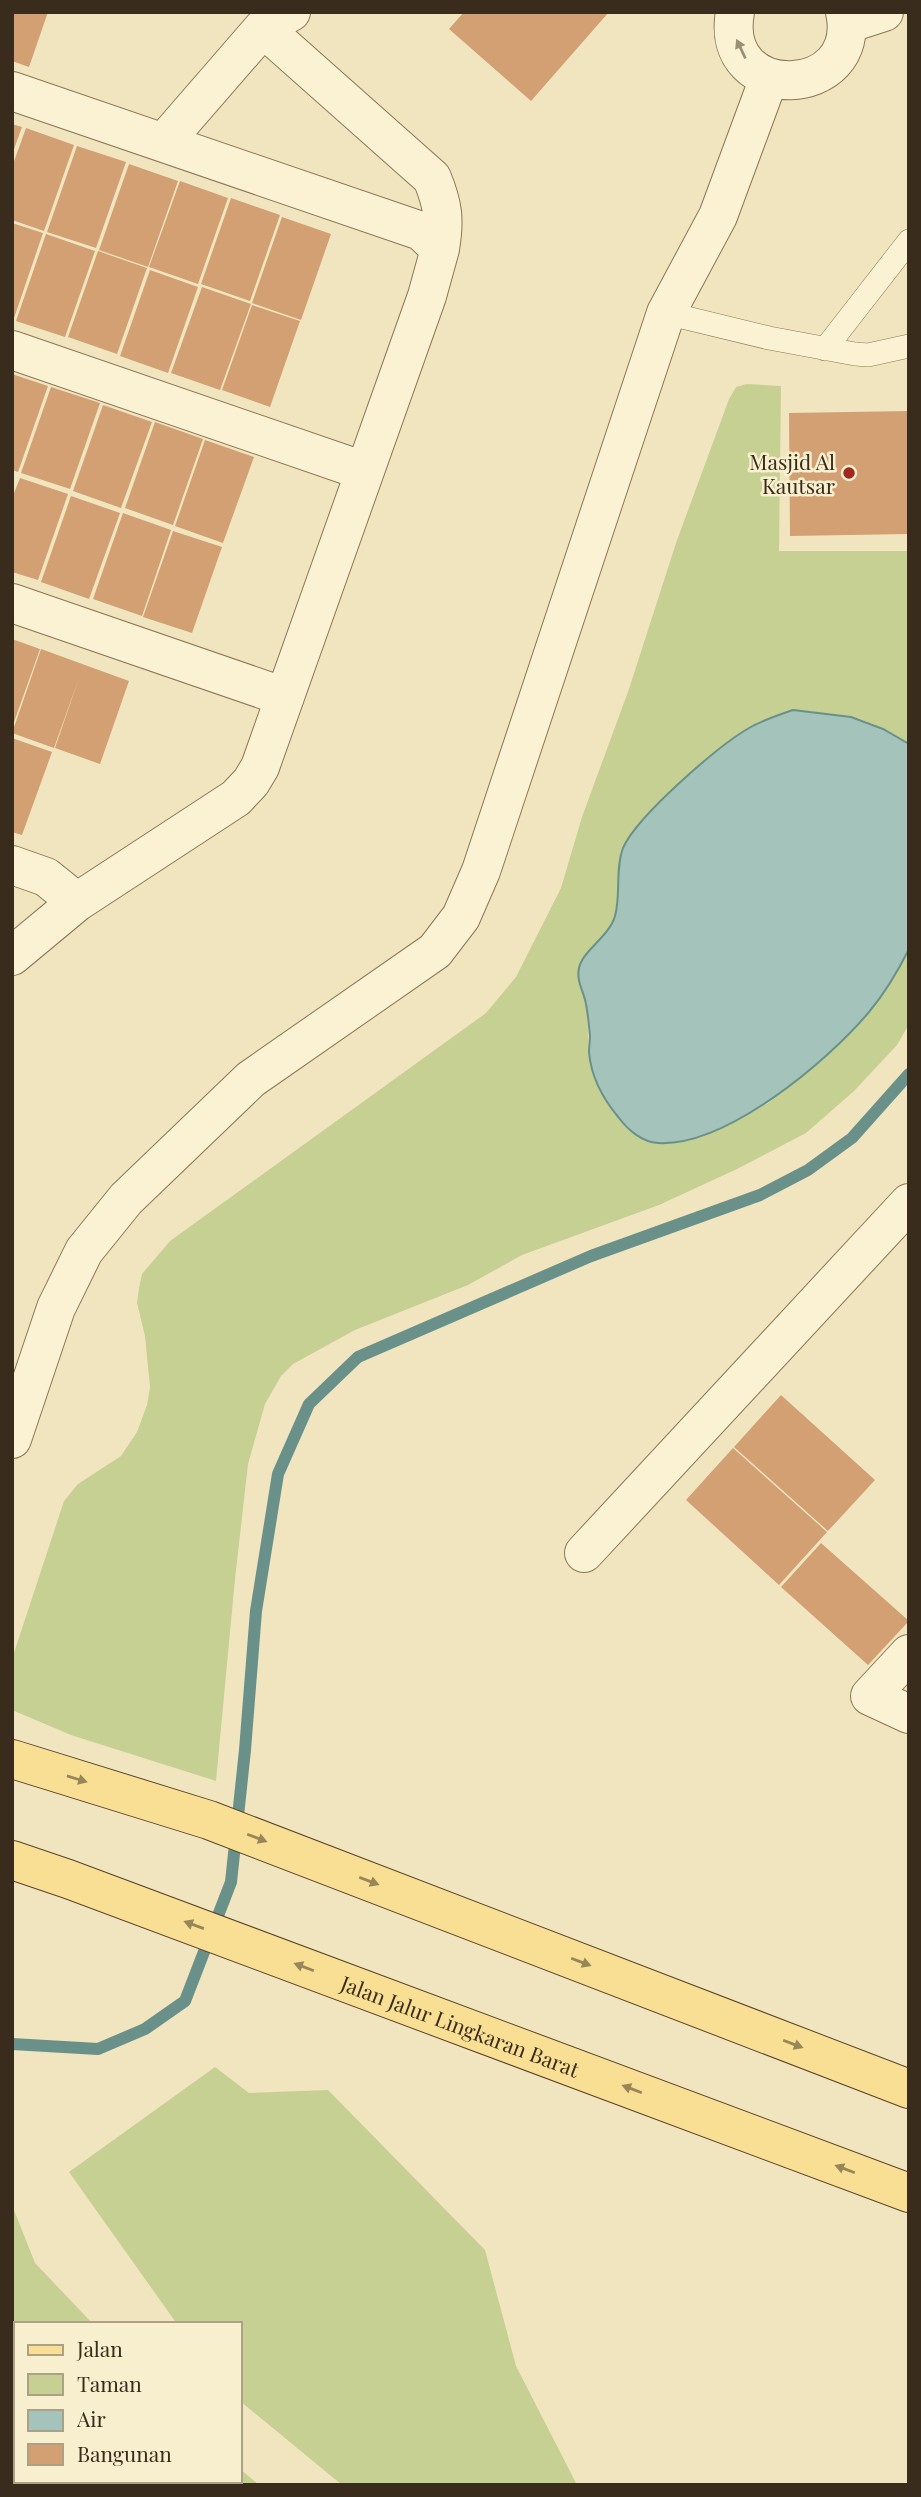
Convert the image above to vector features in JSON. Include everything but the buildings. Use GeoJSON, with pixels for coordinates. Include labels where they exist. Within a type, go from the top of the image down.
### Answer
{"type":"FeatureCollection","features":[{"type":"Feature","properties":{"kind":"main road"},"geometry":{"type":"LineString","coordinates":[[12,1759],[209,1819],[909,2089]]}},
{"type":"Feature","properties":{"kind":"main road","name":"Jalan Jalur Lingkaran Barat"},"geometry":{"type":"LineString","coordinates":[[12,1860],[258,1949],[909,2193]]}},
{"type":"Feature","properties":{"kind":"street"},"geometry":{"type":"LineString","coordinates":[[735,12],[733,26],[738,48],[750,66],[769,78],[791,82],[813,77],[831,65],[843,46],[846,18],[884,12]]}},
{"type":"Feature","properties":{"kind":"street"},"geometry":{"type":"LineString","coordinates":[[12,956],[77,902],[236,798],[260,767],[427,296],[444,227],[443,204],[432,178],[277,20],[165,141]]}},
{"type":"Feature","properties":{"kind":"street"},"geometry":{"type":"LineString","coordinates":[[12,1439],[56,1308],[84,1251],[127,1199],[251,1079],[435,951],[461,917],[481,871],[666,313],[718,216],[769,78]]}},
{"type":"Feature","properties":{"kind":"street"},"geometry":{"type":"LineString","coordinates":[[12,91],[165,141],[421,231],[440,248]]}},
{"type":"Feature","properties":{"kind":"street"},"geometry":{"type":"LineString","coordinates":[[12,350],[364,471]]}},
{"type":"Feature","properties":{"kind":"street"},"geometry":{"type":"LineString","coordinates":[[12,603],[285,697]]}},
{"type":"Feature","properties":{"kind":"street"},"geometry":{"type":"LineString","coordinates":[[12,866],[46,877],[77,902]]}},
{"type":"Feature","properties":{"kind":"street"},"geometry":{"type":"LineString","coordinates":[[584,1553],[909,1203]]}},
{"type":"Feature","properties":{"kind":"street"},"geometry":{"type":"LineString","coordinates":[[909,1654],[870,1696],[909,1714]]}},
{"type":"Feature","properties":{"kind":"lane"},"geometry":{"type":"LineString","coordinates":[[825,349],[909,240]]}},
{"type":"Feature","properties":{"kind":"lane"},"geometry":{"type":"LineString","coordinates":[[666,313],[769,338],[868,355],[909,346]]}},
{"type":"Feature","properties":{"kind":"green space"},"geometry":{"type":"Polygon","coordinates":[[[747,384],[781,386],[779,551],[909,551],[909,744],[864,721],[810,711],[620,865],[616,914],[612,925],[587,954],[579,982],[587,1005],[589,1053],[598,1088],[626,1127],[642,1139],[658,1143],[684,1140],[767,1104],[830,1053],[870,1011],[896,975],[909,949],[909,1024],[897,1045],[854,1091],[806,1133],[659,1205],[522,1255],[468,1285],[355,1330],[293,1364],[281,1376],[265,1404],[248,1464],[216,1781],[71,1735],[12,1710],[12,1659],[64,1501],[78,1484],[121,1456],[137,1432],[147,1405],[150,1387],[145,1336],[137,1303],[142,1274],[170,1241],[486,1013],[516,977],[561,888],[582,817],[629,689],[676,543],[729,399],[736,387],[747,384]]]}},
{"type":"Feature","properties":{"kind":"green space"},"geometry":{"type":"Polygon","coordinates":[[[215,2067],[249,2093],[328,2090],[485,2250],[516,2366],[577,2485],[342,2485],[242,2403],[242,2322],[176,2322],[69,2172],[215,2067]]]}},
{"type":"Feature","properties":{"kind":"green space"},"geometry":{"type":"Polygon","coordinates":[[[12,2205],[35,2263],[91,2322],[14,2322],[14,2483],[242,2483],[242,2471],[259,2485],[12,2485],[12,2205]]]}},
{"type":"Feature","properties":{"kind":"water"},"geometry":{"type":"Polygon","coordinates":[[[793,710],[851,717],[883,729],[909,744],[909,949],[880,997],[851,1032],[774,1097],[714,1131],[685,1141],[658,1143],[646,1140],[636,1135],[623,1122],[608,1103],[595,1079],[589,1052],[588,1016],[579,982],[581,961],[612,924],[617,908],[619,865],[623,848],[644,818],[699,765],[735,737],[749,728],[793,710]]]}},
{"type":"Feature","properties":{"kind":"waterway"},"geometry":{"type":"LineString","coordinates":[[12,2044],[98,2049],[145,2029],[185,2001],[231,1882],[256,1611],[278,1474],[309,1404],[358,1357],[591,1256],[760,1195],[808,1170],[852,1138],[909,1074]]}},
{"type":"Feature","properties":{"kind":"place","name":"Masjid Al Kautsar"},"geometry":{"type":"Point","coordinates":[849,473]}}]}
